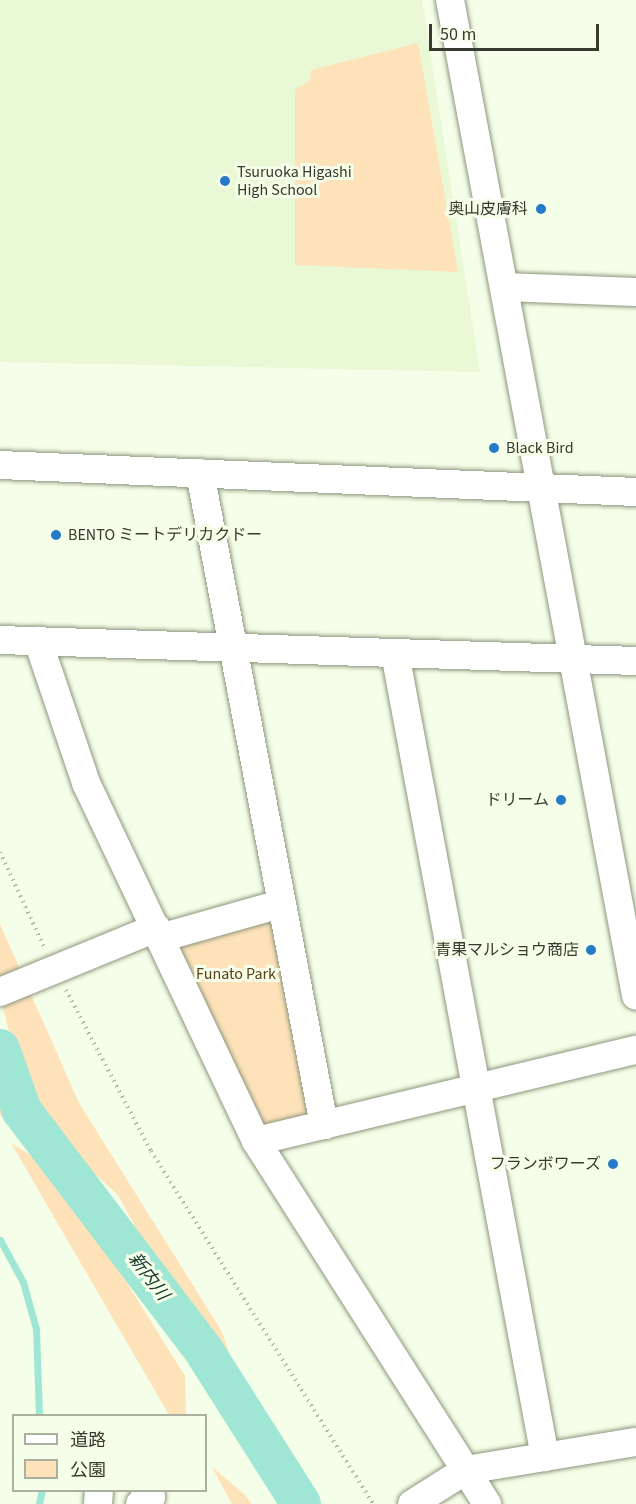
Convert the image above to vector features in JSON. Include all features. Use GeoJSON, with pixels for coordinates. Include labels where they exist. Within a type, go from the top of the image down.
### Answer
{"type":"FeatureCollection","features":[{"type":"Feature","properties":{"kind":"street"},"geometry":{"type":"LineString","coordinates":[[450,0],[504,287],[538,489],[573,659],[636,996]]}},
{"type":"Feature","properties":{"kind":"street"},"geometry":{"type":"LineString","coordinates":[[504,287],[636,292]]}},
{"type":"Feature","properties":{"kind":"street"},"geometry":{"type":"LineString","coordinates":[[0,465],[636,492]]}},
{"type":"Feature","properties":{"kind":"street"},"geometry":{"type":"LineString","coordinates":[[200,473],[230,647],[324,1125]]}},
{"type":"Feature","properties":{"kind":"street"},"geometry":{"type":"LineString","coordinates":[[0,640],[636,661]]}},
{"type":"Feature","properties":{"kind":"street"},"geometry":{"type":"LineString","coordinates":[[38,641],[86,783],[256,1141],[487,1504]]}},
{"type":"Feature","properties":{"kind":"street"},"geometry":{"type":"LineString","coordinates":[[395,653],[473,1089],[545,1456]]}},
{"type":"Feature","properties":{"kind":"street"},"geometry":{"type":"LineString","coordinates":[[0,992],[52,970],[158,933],[280,904]]}},
{"type":"Feature","properties":{"kind":"street"},"geometry":{"type":"LineString","coordinates":[[256,1141],[636,1050]]}},
{"type":"Feature","properties":{"kind":"street"},"geometry":{"type":"LineString","coordinates":[[412,1504],[466,1470],[636,1442]]}},
{"type":"Feature","properties":{"kind":"street"},"geometry":{"type":"LineString","coordinates":[[140,1504],[151,1497],[146,1492]]}},
{"type":"Feature","properties":{"kind":"path"},"geometry":{"type":"LineString","coordinates":[[0,852],[52,970],[151,1152],[373,1504]]}},
{"type":"Feature","properties":{"kind":"shaded area","name":"Tsuruoka Higashi High School"},"geometry":{"type":"Polygon","coordinates":[[[0,0],[422,0],[480,372],[0,362],[0,0]]]}},
{"type":"Feature","properties":{"kind":"green space"},"geometry":{"type":"Polygon","coordinates":[[[418,43],[458,272],[295,265],[295,90],[310,80],[311,70],[418,43]]]}},
{"type":"Feature","properties":{"kind":"green space","name":"Funato Park"},"geometry":{"type":"Polygon","coordinates":[[[269,914],[313,1109],[307,1121],[275,1129],[254,1120],[171,941],[269,914]]]}},
{"type":"Feature","properties":{"kind":"green space"},"geometry":{"type":"Polygon","coordinates":[[[0,924],[79,1103],[221,1330],[241,1385],[212,1339],[175,1300],[118,1195],[61,1143],[23,1089],[0,995],[0,924]]]}},
{"type":"Feature","properties":{"kind":"green space"},"geometry":{"type":"Polygon","coordinates":[[[0,1076],[8,1093],[7,1123],[0,1115],[0,1076]]]}},
{"type":"Feature","properties":{"kind":"green space"},"geometry":{"type":"Polygon","coordinates":[[[11,1143],[44,1163],[117,1267],[185,1376],[186,1414],[168,1414],[11,1143]]]}},
{"type":"Feature","properties":{"kind":"green space"},"geometry":{"type":"Polygon","coordinates":[[[212,1467],[244,1494],[252,1504],[232,1504],[212,1467]]]}},
{"type":"Feature","properties":{"kind":"waterway","name":"新内川"},"geometry":{"type":"LineString","coordinates":[[0,1049],[22,1111],[204,1351],[301,1504]]}},
{"type":"Feature","properties":{"kind":"waterway"},"geometry":{"type":"LineString","coordinates":[[0,1240],[23,1282],[36,1329],[39,1414]]}},
{"type":"Feature","properties":{"kind":"waterway"},"geometry":{"type":"LineString","coordinates":[[39,1504],[42,1492]]}},
{"type":"Feature","properties":{"kind":"place","name":"Tsuruoka Higashi High School"},"geometry":{"type":"Point","coordinates":[225,181]}},
{"type":"Feature","properties":{"kind":"place","name":"奥山皮膚科"},"geometry":{"type":"Point","coordinates":[541,209]}},
{"type":"Feature","properties":{"kind":"place","name":"Black Bird"},"geometry":{"type":"Point","coordinates":[494,448]}},
{"type":"Feature","properties":{"kind":"place","name":"BENTO ミートデリカクドー"},"geometry":{"type":"Point","coordinates":[56,535]}},
{"type":"Feature","properties":{"kind":"place","name":"ドリーム"},"geometry":{"type":"Point","coordinates":[561,800]}},
{"type":"Feature","properties":{"kind":"place","name":"青果マルショウ商店"},"geometry":{"type":"Point","coordinates":[591,950]}},
{"type":"Feature","properties":{"kind":"place","name":"フランボワーズ"},"geometry":{"type":"Point","coordinates":[613,1164]}}]}
